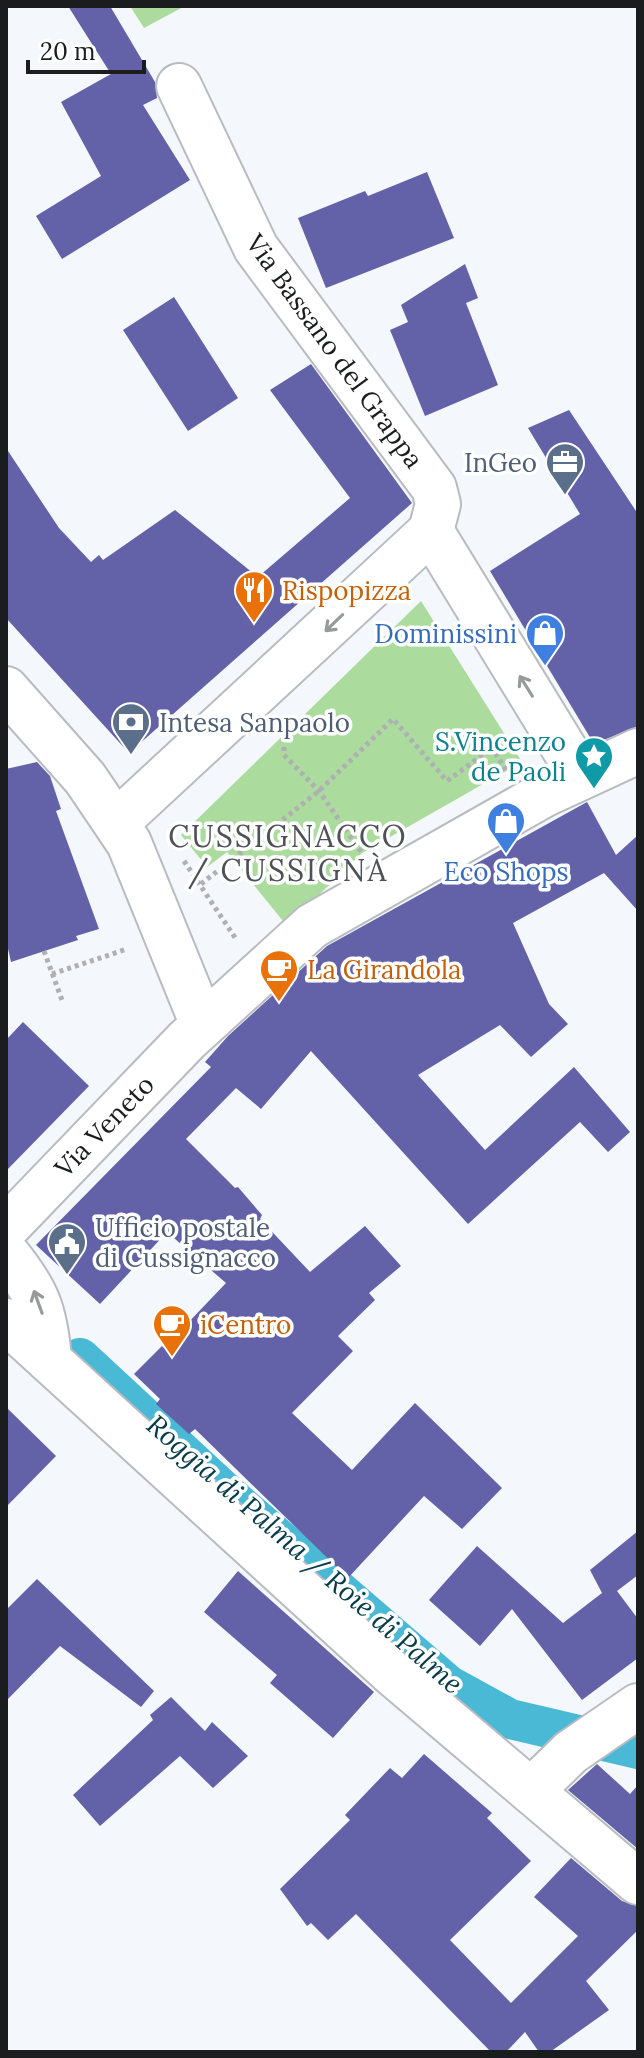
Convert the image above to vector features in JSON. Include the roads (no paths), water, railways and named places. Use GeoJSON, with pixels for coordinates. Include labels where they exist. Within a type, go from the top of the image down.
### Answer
{"type":"FeatureCollection","features":[{"type":"Feature","properties":{"kind":"street","name":"Via Bassano del Grappa"},"geometry":{"type":"LineString","coordinates":[[179,86],[256,248],[434,488],[438,504],[431,531]]}},
{"type":"Feature","properties":{"kind":"street"},"geometry":{"type":"LineString","coordinates":[[117,822],[431,531],[581,776],[638,751]]}},
{"type":"Feature","properties":{"kind":"street"},"geometry":{"type":"LineString","coordinates":[[6,689],[85,778],[117,822],[140,866],[203,1025]]}},
{"type":"Feature","properties":{"kind":"street","name":"Via Veneto"},"geometry":{"type":"LineString","coordinates":[[6,1228],[203,1025],[312,926],[581,776]]}},
{"type":"Feature","properties":{"kind":"street"},"geometry":{"type":"LineString","coordinates":[[6,1253],[31,1284],[42,1312],[49,1360]]}},
{"type":"Feature","properties":{"kind":"street"},"geometry":{"type":"LineString","coordinates":[[6,1321],[393,1674],[638,1882]]}},
{"type":"Feature","properties":{"kind":"street"},"geometry":{"type":"LineString","coordinates":[[531,1791],[584,1742],[638,1706]]}},
{"type":"Feature","properties":{"kind":"waterway","name":"Roggia di Palma / Roie di Palme"},"geometry":{"type":"LineString","coordinates":[[80,1358],[229,1496],[448,1685],[510,1719],[638,1749]]}},
{"type":"Feature","properties":{"kind":"place","name":"InGeo"},"geometry":{"type":"Point","coordinates":[565,496]}},
{"type":"Feature","properties":{"kind":"place","name":"Rispopizza"},"geometry":{"type":"Point","coordinates":[254,624]}},
{"type":"Feature","properties":{"kind":"place","name":"Dominissini"},"geometry":{"type":"Point","coordinates":[545,667]}},
{"type":"Feature","properties":{"kind":"place","name":"Intesa Sanpaolo"},"geometry":{"type":"Point","coordinates":[131,756]}},
{"type":"Feature","properties":{"kind":"place","name":"S.Vincenzo de Paoli"},"geometry":{"type":"Point","coordinates":[594,790]}},
{"type":"Feature","properties":{"kind":"place","name":"Eco Shops"},"geometry":{"type":"Point","coordinates":[506,855]}},
{"type":"Feature","properties":{"kind":"place","name":"La Girandola"},"geometry":{"type":"Point","coordinates":[279,1003]}},
{"type":"Feature","properties":{"kind":"place","name":"Ufficio postale di Cussignacco"},"geometry":{"type":"Point","coordinates":[67,1276]}},
{"type":"Feature","properties":{"kind":"place","name":"iCentro"},"geometry":{"type":"Point","coordinates":[172,1358]}},
{"type":"Feature","properties":{"kind":"district","name":"CUSSIGNACCO / CUSSIGNÀ"},"geometry":{"type":"Point","coordinates":[288,853]}}]}
